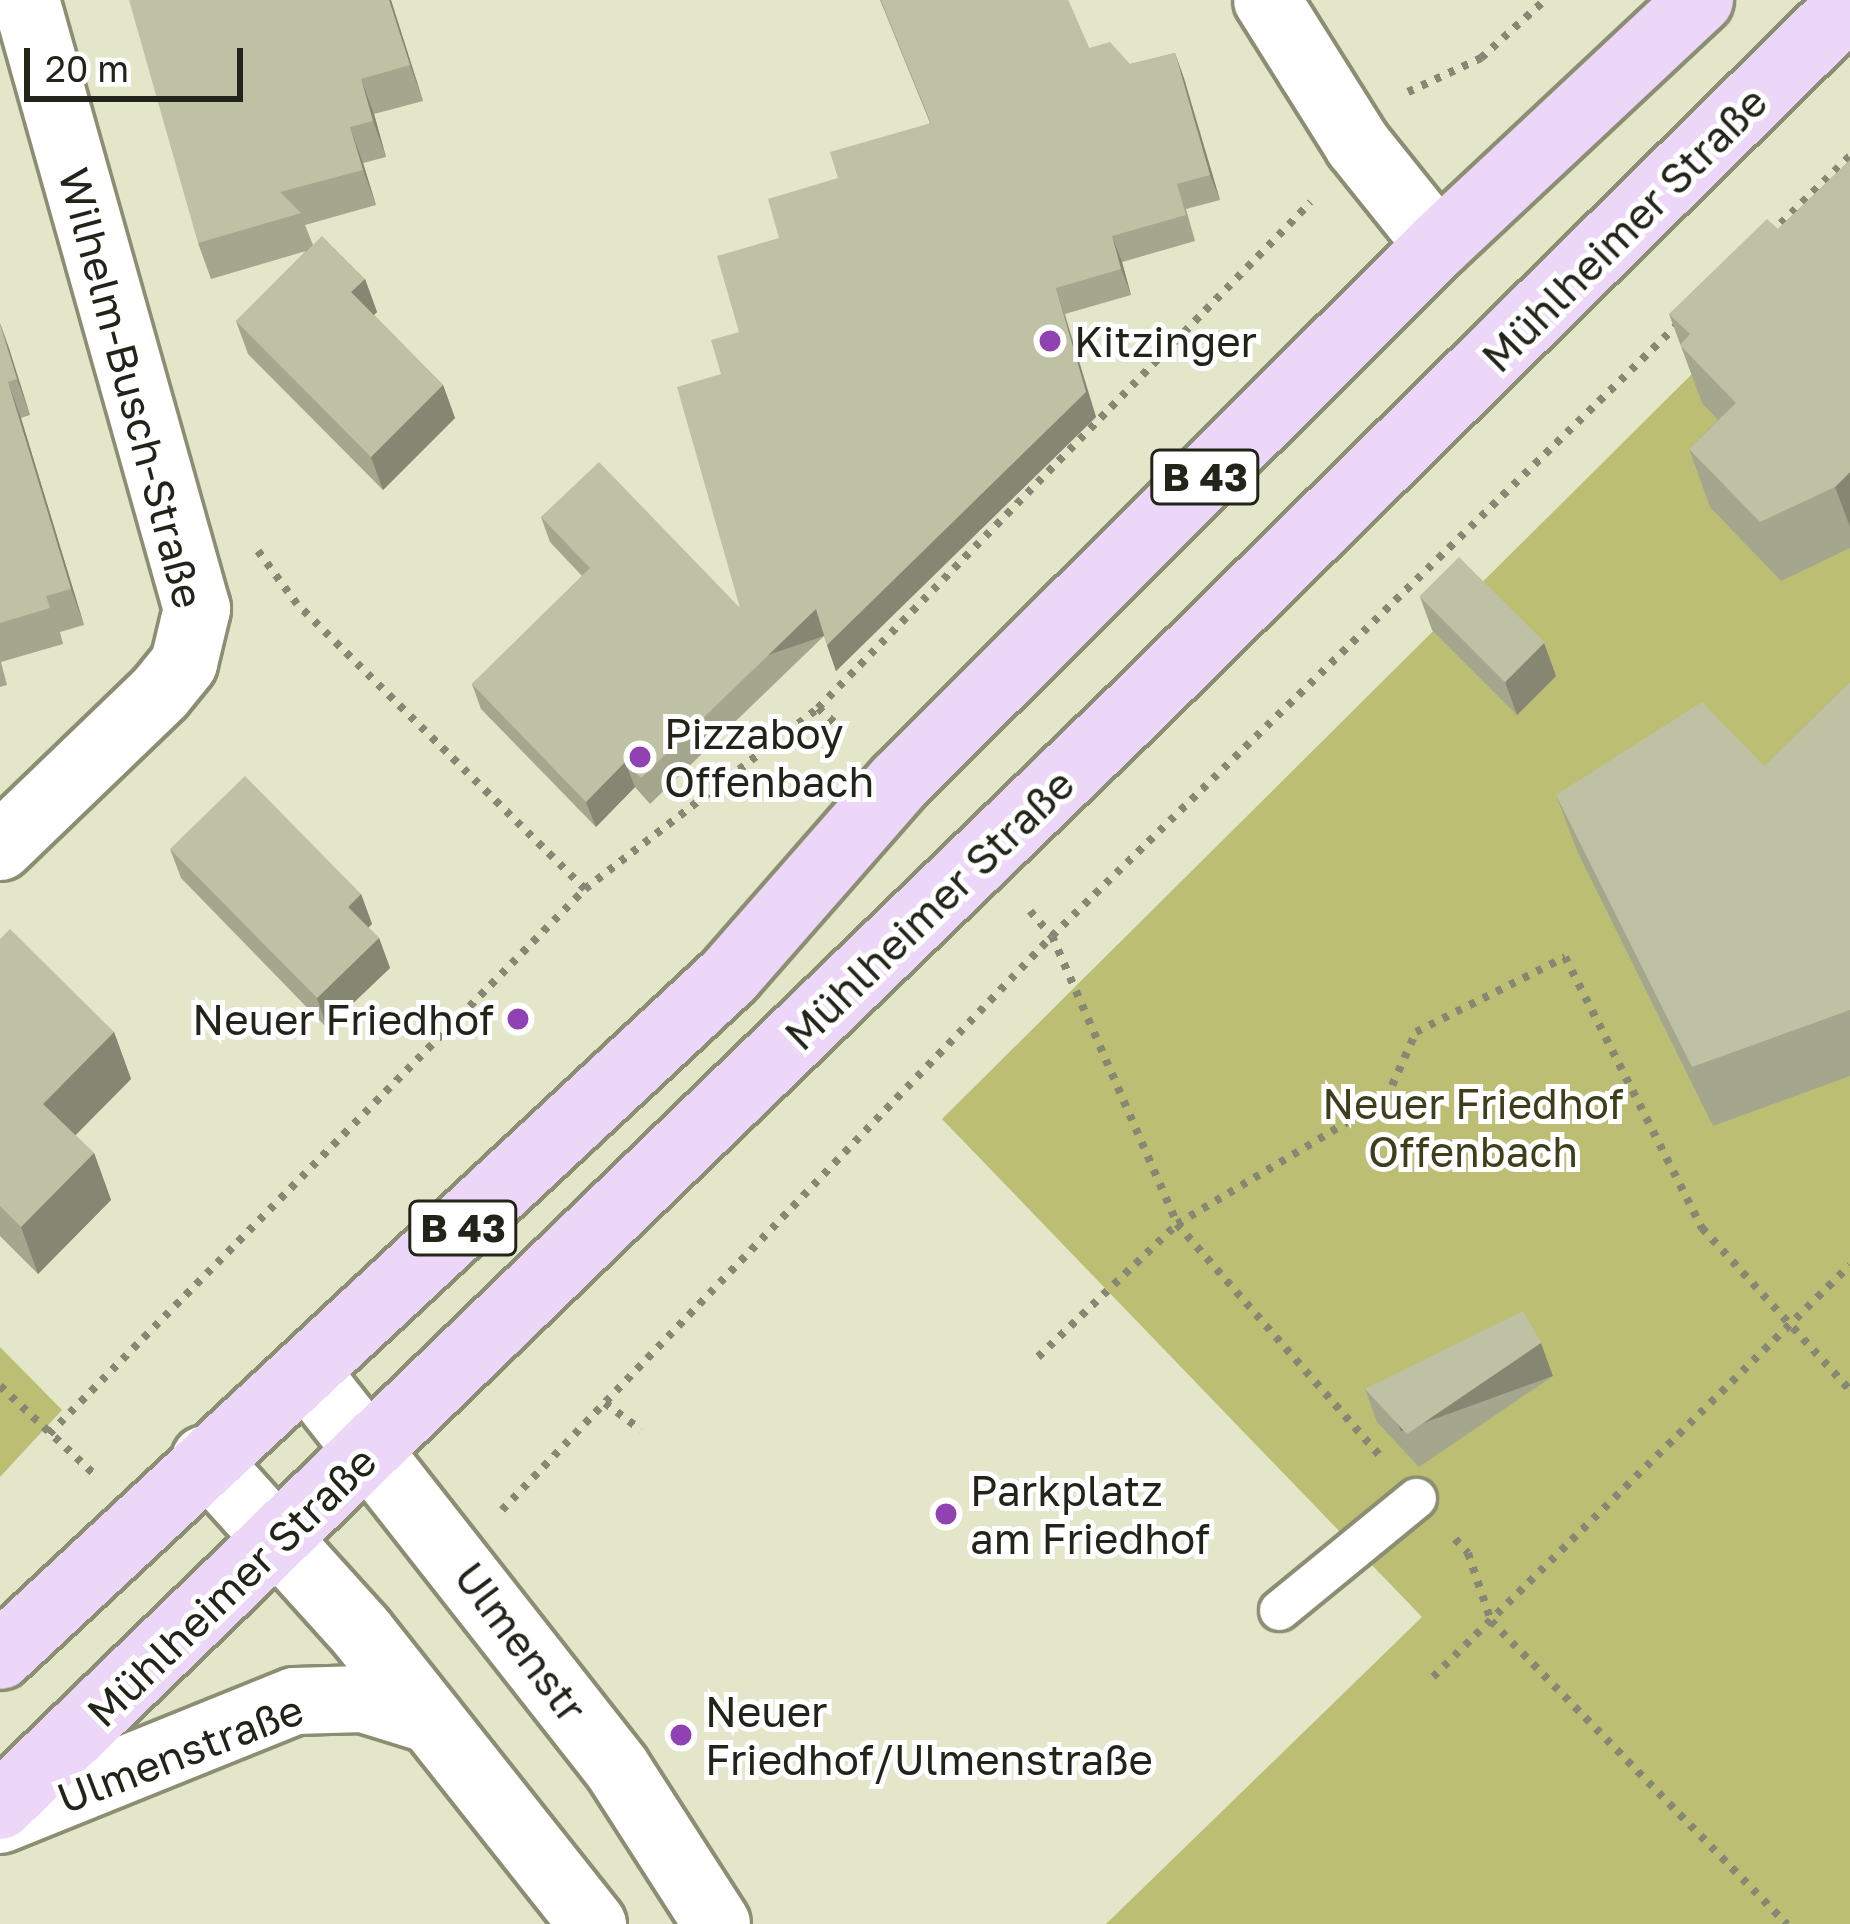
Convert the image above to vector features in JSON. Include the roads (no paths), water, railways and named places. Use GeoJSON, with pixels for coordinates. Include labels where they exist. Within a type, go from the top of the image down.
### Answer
{"type":"FeatureCollection","features":[{"type":"Feature","properties":{"kind":"main road","name":"B 43"},"geometry":{"type":"LineString","coordinates":[[0,1656],[205,1459],[307,1373],[730,975],[899,781],[1438,245],[1700,0]]}},
{"type":"Feature","properties":{"kind":"main road","name":"Mühlheimer Straße"},"geometry":{"type":"LineString","coordinates":[[0,1805],[279,1543],[1850,4]]}},
{"type":"Feature","properties":{"kind":"street","name":"Wilhelm-Busch-Straße"},"geometry":{"type":"LineString","coordinates":[[0,847],[160,693],[184,664],[197,609],[26,0]]}},
{"type":"Feature","properties":{"kind":"street"},"geometry":{"type":"LineString","coordinates":[[1267,0],[1358,145],[1438,245]]}},
{"type":"Feature","properties":{"kind":"street","name":"Ulmenstr"},"geometry":{"type":"LineString","coordinates":[[307,1373],[616,1768],[717,1924]]}},
{"type":"Feature","properties":{"kind":"street"},"geometry":{"type":"LineString","coordinates":[[205,1459],[431,1720],[593,1924]]}},
{"type":"Feature","properties":{"kind":"street","name":"Ulmenstraße"},"geometry":{"type":"LineString","coordinates":[[0,1820],[295,1701],[363,1699],[431,1720]]}},
{"type":"Feature","properties":{"kind":"lane"},"geometry":{"type":"LineString","coordinates":[[1279,1610],[1416,1498]]}},
{"type":"Feature","properties":{"kind":"place","name":"Kitzinger"},"geometry":{"type":"Point","coordinates":[1050,341]}},
{"type":"Feature","properties":{"kind":"place","name":"Pizzaboy Offenbach"},"geometry":{"type":"Point","coordinates":[640,757]}},
{"type":"Feature","properties":{"kind":"place","name":"Neuer Friedhof"},"geometry":{"type":"Point","coordinates":[518,1019]}},
{"type":"Feature","properties":{"kind":"place","name":"Parkplatz am Friedhof"},"geometry":{"type":"Point","coordinates":[946,1514]}},
{"type":"Feature","properties":{"kind":"place","name":"Neuer Friedhof/Ulmenstraße"},"geometry":{"type":"Point","coordinates":[681,1735]}},
{"type":"Feature","properties":{"kind":"park label","name":"Neuer Friedhof Offenbach"},"geometry":{"type":"Point","coordinates":[1473,1127]}}]}
